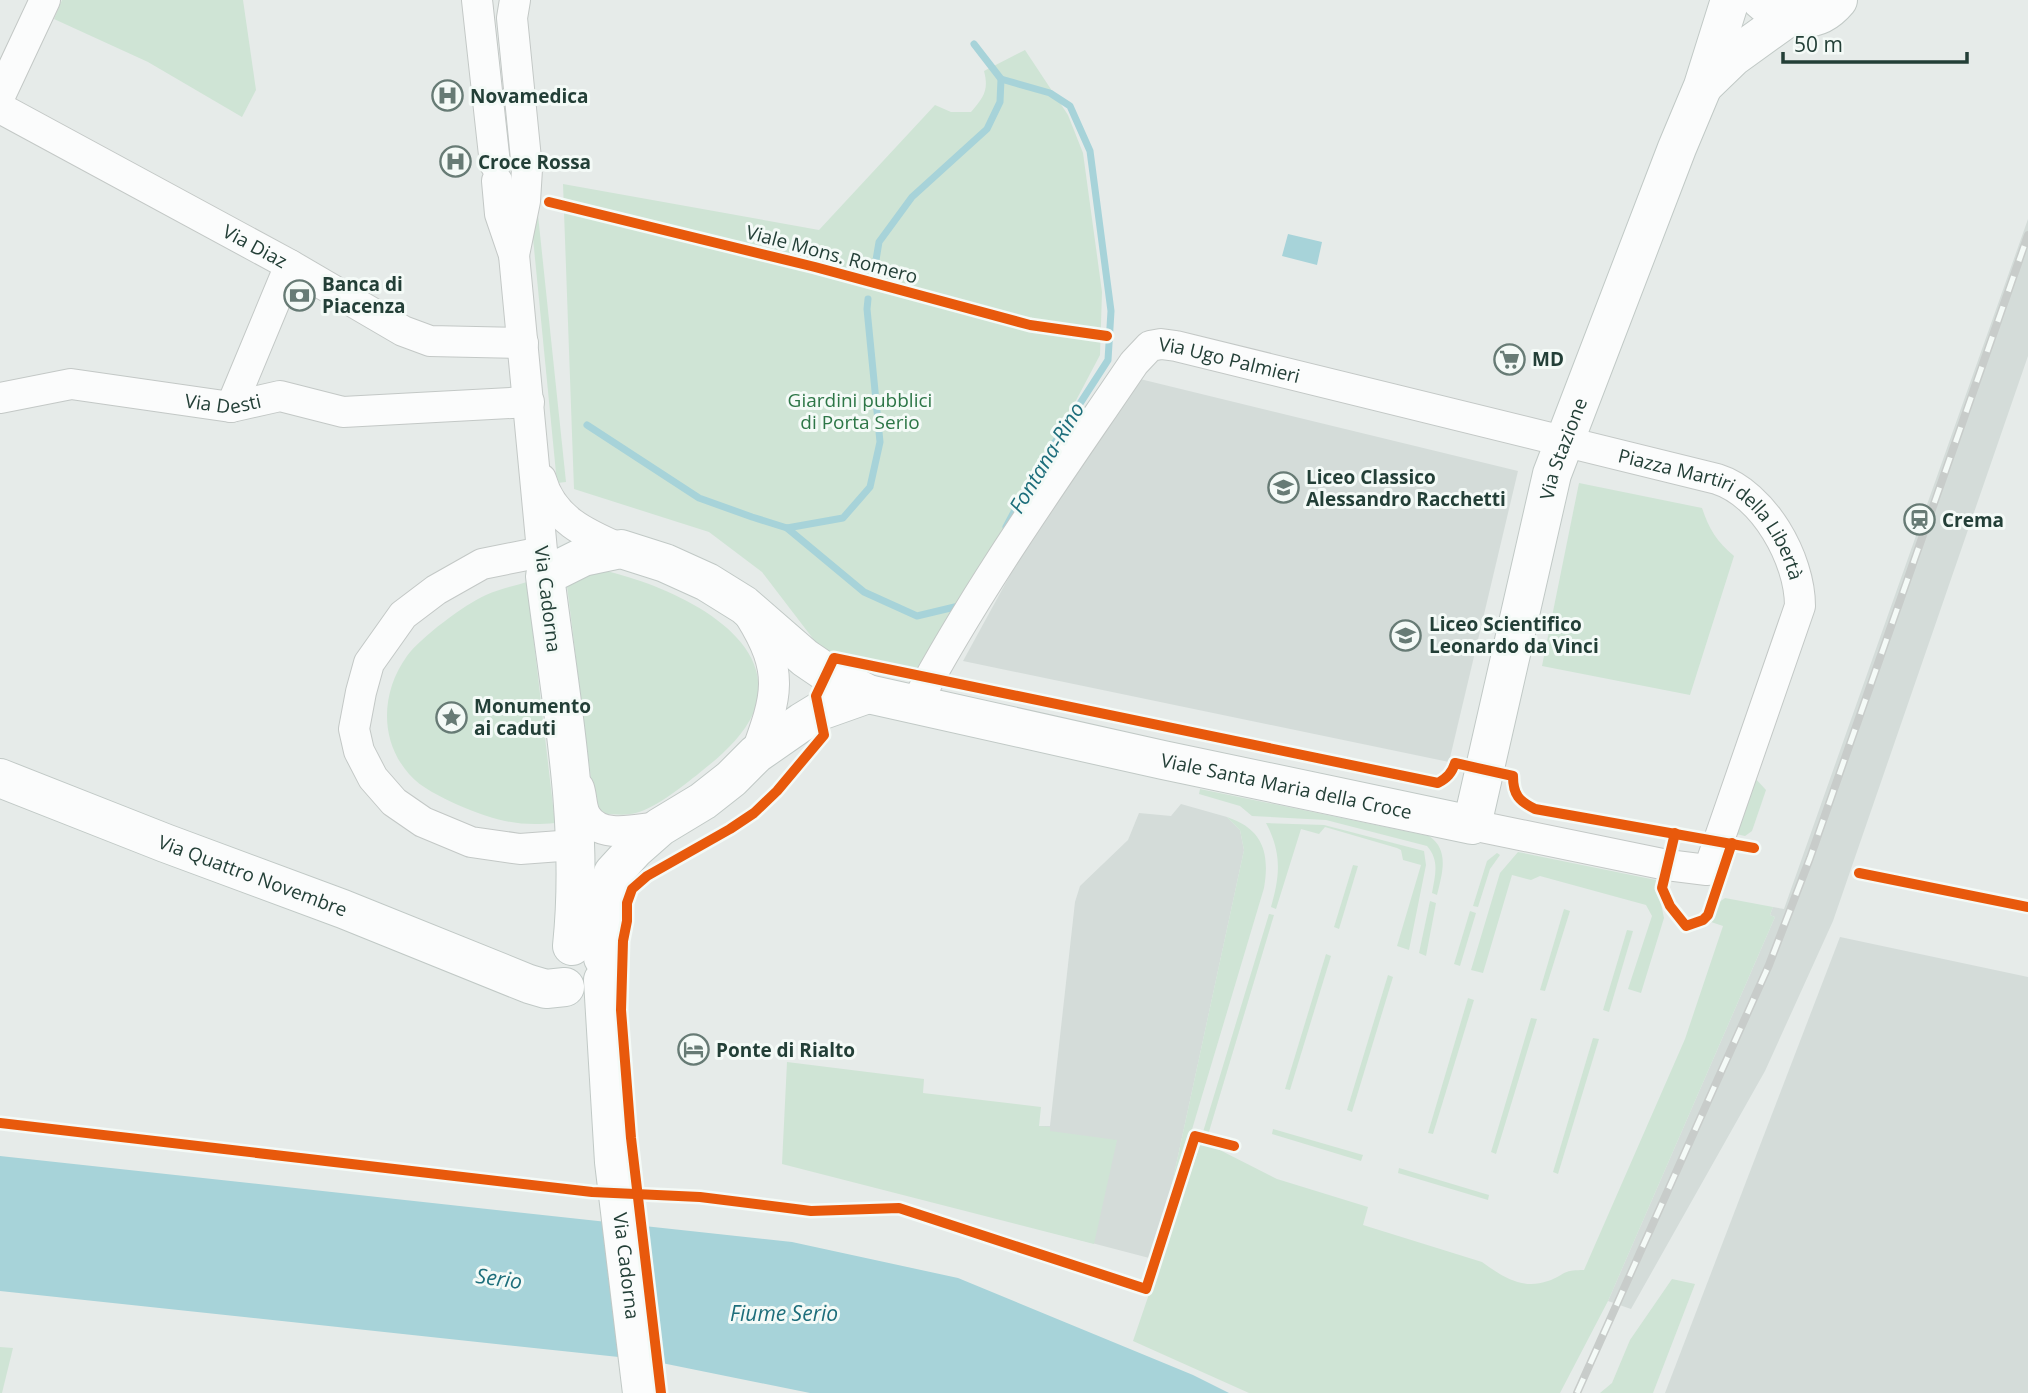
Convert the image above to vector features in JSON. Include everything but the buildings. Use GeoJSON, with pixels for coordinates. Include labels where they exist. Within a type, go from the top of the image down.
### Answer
{"type":"FeatureCollection","features":[{"type":"Feature","properties":{"kind":"street"},"geometry":{"type":"LineString","coordinates":[[0,96],[46,0]]}},
{"type":"Feature","properties":{"kind":"street","name":"Via Cadorna"},"geometry":{"type":"LineString","coordinates":[[477,0],[500,214],[514,255],[543,564],[568,749],[576,866],[579,969],[610,1098],[614,1161],[642,1393]]}},
{"type":"Feature","properties":{"kind":"street","name":"Via Cadorna"},"geometry":{"type":"LineString","coordinates":[[514,255],[527,180],[512,18],[515,0]]}},
{"type":"Feature","properties":{"kind":"street","name":"Via Stazione"},"geometry":{"type":"LineString","coordinates":[[1472,825],[1552,474],[1703,86],[1730,0]]}},
{"type":"Feature","properties":{"kind":"street"},"geometry":{"type":"LineString","coordinates":[[1776,8],[1809,19],[1826,13],[1839,0]]}},
{"type":"Feature","properties":{"kind":"street","name":"Via Stazione"},"geometry":{"type":"LineString","coordinates":[[1703,86],[1740,51],[1776,8]]}},
{"type":"Feature","properties":{"kind":"street","name":"Via Diaz"},"geometry":{"type":"LineString","coordinates":[[0,108],[290,265],[403,331],[430,341],[523,343]]}},
{"type":"Feature","properties":{"kind":"street"},"geometry":{"type":"LineString","coordinates":[[231,407],[290,265]]}},
{"type":"Feature","properties":{"kind":"street","name":"Via Ugo Palmieri"},"geometry":{"type":"LineString","coordinates":[[915,705],[965,615],[1134,363],[1150,346],[1176,346],[1563,441]]}},
{"type":"Feature","properties":{"kind":"street","name":"Via Desti"},"geometry":{"type":"LineString","coordinates":[[0,398],[71,384],[231,407],[280,396],[344,412],[529,402]]}},
{"type":"Feature","properties":{"kind":"street","name":"Piazza Martiri della Libertà"},"geometry":{"type":"LineString","coordinates":[[1563,441],[1732,484],[1749,498],[1776,529],[1797,579],[1800,606],[1707,870]]}},
{"type":"Feature","properties":{"kind":"street","name":"Via Cadorna"},"geometry":{"type":"LineString","coordinates":[[533,448],[543,487],[559,514],[581,532],[621,550]]}},
{"type":"Feature","properties":{"kind":"street"},"geometry":{"type":"LineString","coordinates":[[574,845],[520,849],[471,842],[422,822],[394,802],[373,778],[359,751],[354,729],[369,663],[403,615],[436,590],[482,564],[543,564],[621,550]]}},
{"type":"Feature","properties":{"kind":"street","name":"Viale Santa Maria della Croce"},"geometry":{"type":"LineString","coordinates":[[621,550],[665,563],[707,582],[744,605],[805,658],[827,673],[868,694],[1472,825],[1667,865],[1707,870]]}},
{"type":"Feature","properties":{"kind":"street"},"geometry":{"type":"LineString","coordinates":[[744,605],[765,640],[775,679],[773,708],[756,754]]}},
{"type":"Feature","properties":{"kind":"street"},"geometry":{"type":"LineString","coordinates":[[579,969],[613,873],[660,827],[703,801],[731,779],[756,754],[820,711],[868,694]]}},
{"type":"Feature","properties":{"kind":"street","name":"Via Cadorna"},"geometry":{"type":"LineString","coordinates":[[568,749],[586,816],[600,829],[610,831],[660,827]]}},
{"type":"Feature","properties":{"kind":"street","name":"Via Quattro Novembre"},"geometry":{"type":"LineString","coordinates":[[0,778],[343,909],[506,976],[579,969]]}},
{"type":"Feature","properties":{"kind":"shaded area"},"geometry":{"type":"Polygon","coordinates":[[[2028,219],[2028,356],[1833,921],[1765,1071],[1631,1309],[1608,1301],[1775,917],[1770,915],[1773,907],[1784,909],[2028,219]]]}},
{"type":"Feature","properties":{"kind":"shaded area"},"geometry":{"type":"Polygon","coordinates":[[[1140,379],[1518,471],[1449,762],[963,661],[1027,544],[1140,379]]]}},
{"type":"Feature","properties":{"kind":"shaded area"},"geometry":{"type":"Polygon","coordinates":[[[1181,804],[1227,817],[1240,830],[1244,850],[1162,1230],[1153,1259],[1027,1226],[1039,1126],[1050,1126],[1075,902],[1080,886],[1128,840],[1139,813],[1171,816],[1181,804]]]}},
{"type":"Feature","properties":{"kind":"shaded area"},"geometry":{"type":"Polygon","coordinates":[[[1840,937],[2028,977],[2028,1393],[1665,1393],[1840,937]]]}},
{"type":"Feature","properties":{"kind":"green space"},"geometry":{"type":"Polygon","coordinates":[[[62,0],[243,0],[256,90],[242,117],[148,62],[54,19],[62,0]]]}},
{"type":"Feature","properties":{"kind":"green space","name":"Giardini pubblici di Porta Serio"},"geometry":{"type":"Polygon","coordinates":[[[1025,50],[1068,115],[1083,153],[1102,292],[1100,355],[929,679],[834,658],[814,640],[762,572],[709,532],[574,489],[563,184],[819,230],[935,105],[951,112],[971,112],[984,93],[984,71],[1025,50]]]}},
{"type":"Feature","properties":{"kind":"green space"},"geometry":{"type":"Polygon","coordinates":[[[538,215],[566,482],[557,483],[533,238],[538,215]]]}},
{"type":"Feature","properties":{"kind":"green space"},"geometry":{"type":"Polygon","coordinates":[[[1579,483],[1702,508],[1714,535],[1734,556],[1690,695],[1542,666],[1579,483]]]}},
{"type":"Feature","properties":{"kind":"green space"},"geometry":{"type":"Polygon","coordinates":[[[601,570],[654,586],[684,599],[712,616],[735,636],[752,659],[759,685],[753,714],[744,730],[725,751],[662,801],[636,813],[604,814],[594,803],[567,586],[601,570]]]}},
{"type":"Feature","properties":{"kind":"green space"},"geometry":{"type":"Polygon","coordinates":[[[527,582],[555,823],[506,821],[471,810],[438,795],[419,784],[409,774],[399,761],[388,731],[388,700],[392,685],[398,670],[413,649],[444,622],[477,599],[527,582]]]}},
{"type":"Feature","properties":{"kind":"green space"},"geometry":{"type":"Polygon","coordinates":[[[1753,776],[1766,790],[1752,831],[1745,836],[1736,834],[1753,776]]]}},
{"type":"Feature","properties":{"kind":"green space"},"geometry":{"type":"Polygon","coordinates":[[[1200,789],[1429,836],[1436,842],[1442,855],[1437,895],[1432,893],[1434,857],[1427,846],[1326,820],[1252,816],[1240,806],[1199,794],[1200,789]]]}},
{"type":"Feature","properties":{"kind":"green space"},"geometry":{"type":"Polygon","coordinates":[[[1227,817],[1249,828],[1261,844],[1266,864],[1264,888],[1162,1230],[1244,850],[1240,830],[1227,817]]]}},
{"type":"Feature","properties":{"kind":"green space"},"geometry":{"type":"Polygon","coordinates":[[[1266,823],[1324,825],[1424,851],[1426,865],[1409,950],[1397,946],[1421,865],[1403,860],[1401,850],[1397,848],[1325,827],[1319,834],[1301,829],[1276,909],[1271,907],[1278,875],[1277,855],[1266,823]]]}},
{"type":"Feature","properties":{"kind":"green space"},"geometry":{"type":"Polygon","coordinates":[[[1518,852],[1656,880],[1664,918],[1641,993],[1628,989],[1652,916],[1646,905],[1540,876],[1531,880],[1512,875],[1483,973],[1471,970],[1500,873],[1518,852]]]}},
{"type":"Feature","properties":{"kind":"green space"},"geometry":{"type":"Polygon","coordinates":[[[1497,853],[1500,855],[1490,869],[1478,907],[1473,906],[1487,861],[1497,853]]]}},
{"type":"Feature","properties":{"kind":"green space"},"geometry":{"type":"Polygon","coordinates":[[[1353,865],[1358,866],[1339,929],[1334,927],[1353,865]]]}},
{"type":"Feature","properties":{"kind":"green space"},"geometry":{"type":"Polygon","coordinates":[[[1725,898],[1773,907],[1770,915],[1775,917],[1608,1301],[1560,1393],[1249,1393],[1133,1341],[1200,1145],[1206,1143],[1277,1179],[1368,1207],[1363,1225],[1482,1262],[1521,1283],[1539,1283],[1567,1272],[1584,1270],[1685,1039],[1723,926],[1711,922],[1716,904],[1725,898]]]}},
{"type":"Feature","properties":{"kind":"green space"},"geometry":{"type":"Polygon","coordinates":[[[1430,901],[1436,903],[1426,956],[1419,953],[1430,901]]]}},
{"type":"Feature","properties":{"kind":"green space"},"geometry":{"type":"Polygon","coordinates":[[[1564,909],[1570,911],[1545,991],[1540,990],[1564,909]]]}},
{"type":"Feature","properties":{"kind":"green space"},"geometry":{"type":"Polygon","coordinates":[[[1470,911],[1476,913],[1460,966],[1454,964],[1470,911]]]}},
{"type":"Feature","properties":{"kind":"green space"},"geometry":{"type":"Polygon","coordinates":[[[1269,914],[1274,915],[1208,1135],[1203,1132],[1269,914]]]}},
{"type":"Feature","properties":{"kind":"green space"},"geometry":{"type":"Polygon","coordinates":[[[1627,930],[1633,931],[1609,1012],[1603,1010],[1627,930]]]}},
{"type":"Feature","properties":{"kind":"green space"},"geometry":{"type":"Polygon","coordinates":[[[1326,954],[1331,956],[1290,1090],[1285,1089],[1326,954]]]}},
{"type":"Feature","properties":{"kind":"green space"},"geometry":{"type":"Polygon","coordinates":[[[1388,975],[1393,977],[1352,1112],[1347,1110],[1388,975]]]}},
{"type":"Feature","properties":{"kind":"green space"},"geometry":{"type":"Polygon","coordinates":[[[1468,998],[1474,1000],[1433,1134],[1428,1133],[1468,998]]]}},
{"type":"Feature","properties":{"kind":"green space"},"geometry":{"type":"Polygon","coordinates":[[[1531,1018],[1537,1019],[1496,1154],[1491,1152],[1531,1018]]]}},
{"type":"Feature","properties":{"kind":"green space"},"geometry":{"type":"Polygon","coordinates":[[[1593,1038],[1599,1039],[1558,1174],[1553,1172],[1593,1038]]]}},
{"type":"Feature","properties":{"kind":"green space"},"geometry":{"type":"Polygon","coordinates":[[[787,1062],[924,1079],[923,1093],[1041,1107],[1039,1126],[1050,1127],[1050,1131],[1117,1140],[1094,1244],[782,1164],[787,1062]]]}},
{"type":"Feature","properties":{"kind":"green space"},"geometry":{"type":"Polygon","coordinates":[[[1273,1129],[1363,1155],[1361,1161],[1272,1134],[1273,1129]]]}},
{"type":"Feature","properties":{"kind":"green space"},"geometry":{"type":"Polygon","coordinates":[[[1399,1168],[1489,1195],[1488,1200],[1398,1173],[1399,1168]]]}},
{"type":"Feature","properties":{"kind":"green space"},"geometry":{"type":"Polygon","coordinates":[[[1672,1279],[1695,1284],[1653,1393],[1600,1393],[1612,1383],[1630,1340],[1672,1279]]]}},
{"type":"Feature","properties":{"kind":"green space"},"geometry":{"type":"Polygon","coordinates":[[[0,1347],[13,1348],[2,1393],[0,1393],[0,1347]]]}},
{"type":"Feature","properties":{"kind":"water"},"geometry":{"type":"Polygon","coordinates":[[[1288,234],[1322,242],[1317,265],[1282,256],[1288,234]]]}},
{"type":"Feature","properties":{"kind":"water","name":"Fiume Serio"},"geometry":{"type":"Polygon","coordinates":[[[0,1156],[792,1242],[958,1278],[1193,1375],[1229,1393],[810,1393],[647,1360],[0,1291],[0,1156]]]}},
{"type":"Feature","properties":{"kind":"waterway"},"geometry":{"type":"LineString","coordinates":[[875,266],[879,242],[912,197],[987,129],[1000,102],[1001,79],[974,44]]}},
{"type":"Feature","properties":{"kind":"waterway","name":"Fontana-Rino"},"geometry":{"type":"LineString","coordinates":[[1001,79],[1050,93],[1070,106],[1090,151],[1111,311],[1108,360],[1032,478],[1006,527]]}},
{"type":"Feature","properties":{"kind":"waterway"},"geometry":{"type":"LineString","coordinates":[[587,425],[699,498],[787,528],[843,518],[870,487],[880,442],[868,299]]}},
{"type":"Feature","properties":{"kind":"waterway","name":"Fontana-Rino"},"geometry":{"type":"LineString","coordinates":[[787,528],[864,592],[917,616],[963,605]]}},
{"type":"Feature","properties":{"kind":"railway"},"geometry":{"type":"LineString","coordinates":[[1577,1393],[1769,965],[1810,858],[2028,235]]}},
{"type":"Feature","properties":{"kind":"cycle path","name":"Viale Mons. Romero"},"geometry":{"type":"LineString","coordinates":[[549,202],[815,267],[1030,325],[1107,336]]}},
{"type":"Feature","properties":{"kind":"cycle path"},"geometry":{"type":"LineString","coordinates":[[661,1393],[631,1138],[621,1010],[627,903],[632,889],[647,876],[730,829],[754,813],[777,791],[824,735],[816,696],[834,658],[1438,783],[1449,775],[1455,763],[1513,776],[1518,797],[1535,809],[1754,848]]}},
{"type":"Feature","properties":{"kind":"cycle path"},"geometry":{"type":"LineString","coordinates":[[1675,833],[1662,888],[1670,906],[1686,926],[1703,920],[1708,915],[1732,843]]}},
{"type":"Feature","properties":{"kind":"cycle path"},"geometry":{"type":"LineString","coordinates":[[1859,873],[2028,907]]}},
{"type":"Feature","properties":{"kind":"cycle path"},"geometry":{"type":"LineString","coordinates":[[0,1123],[592,1192],[700,1197],[811,1211],[899,1208],[1146,1289],[1195,1136],[1234,1146]]}},
{"type":"Feature","properties":{"kind":"place","name":"Novamedica"},"geometry":{"type":"Point","coordinates":[447,96]}},
{"type":"Feature","properties":{"kind":"place","name":"Croce Rossa"},"geometry":{"type":"Point","coordinates":[455,162]}},
{"type":"Feature","properties":{"kind":"place","name":"Banca di Piacenza"},"geometry":{"type":"Point","coordinates":[299,295]}},
{"type":"Feature","properties":{"kind":"place","name":"MD"},"geometry":{"type":"Point","coordinates":[1509,359]}},
{"type":"Feature","properties":{"kind":"place","name":"Liceo Classico Alessandro Racchetti"},"geometry":{"type":"Point","coordinates":[1283,488]}},
{"type":"Feature","properties":{"kind":"place","name":"Crema"},"geometry":{"type":"Point","coordinates":[1919,520]}},
{"type":"Feature","properties":{"kind":"place","name":"Liceo Scientifico Leonardo da Vinci"},"geometry":{"type":"Point","coordinates":[1406,635]}},
{"type":"Feature","properties":{"kind":"place","name":"Monumento ai caduti"},"geometry":{"type":"Point","coordinates":[451,717]}},
{"type":"Feature","properties":{"kind":"place","name":"Ponte di Rialto"},"geometry":{"type":"Point","coordinates":[693,1050]}},
{"type":"Feature","properties":{"kind":"water label","name":"Serio"},"geometry":{"type":"Point","coordinates":[499,1279]}}]}
